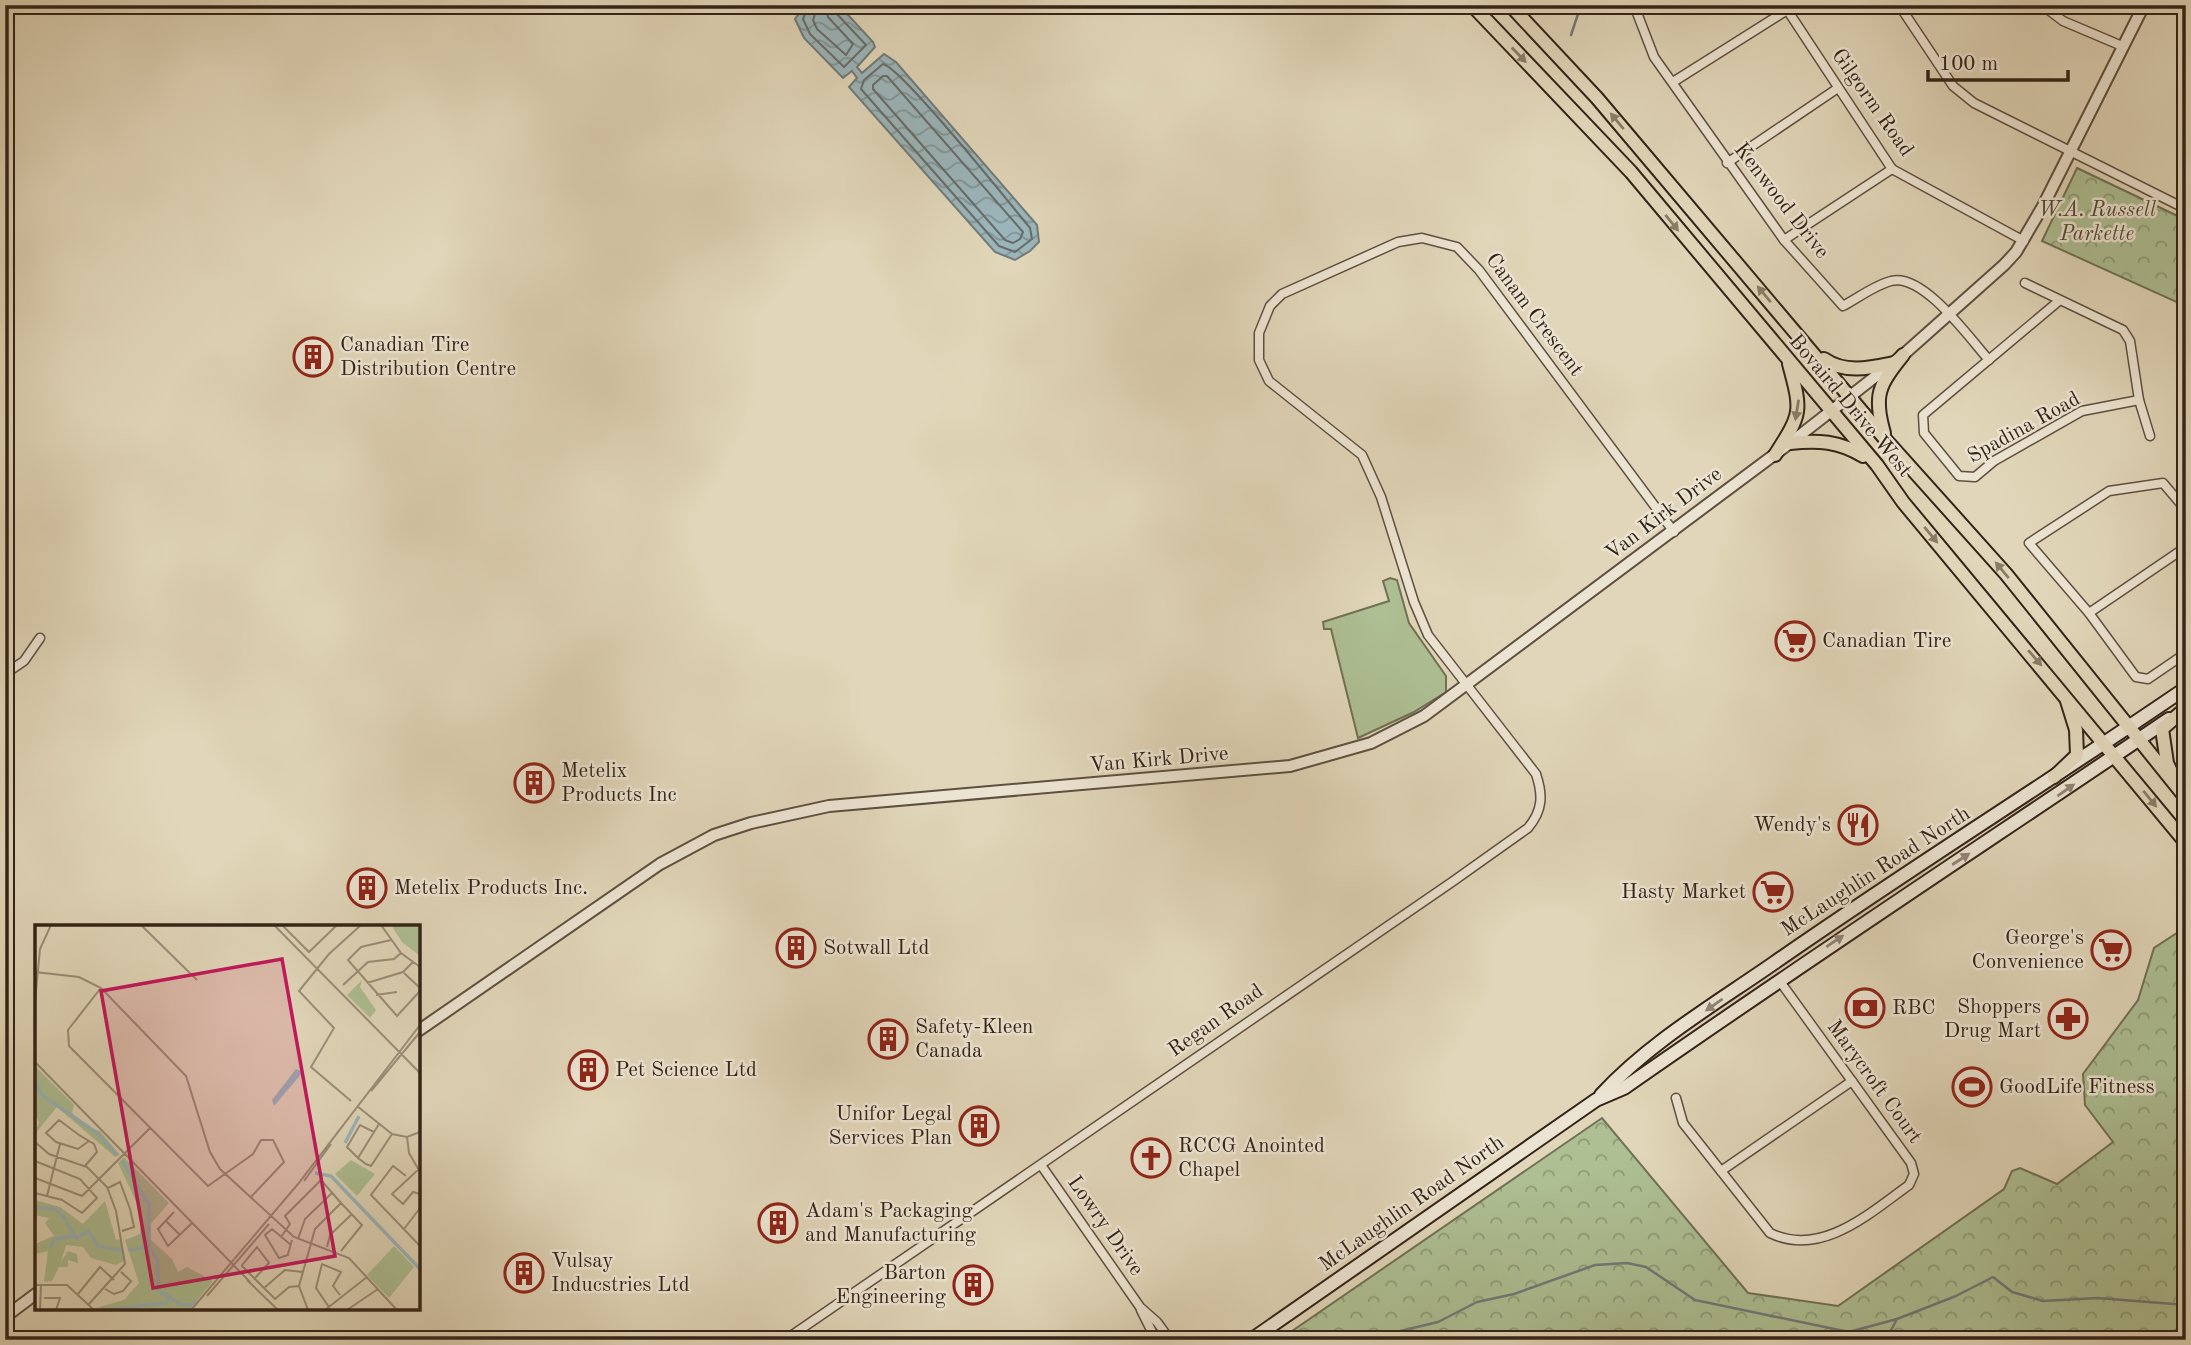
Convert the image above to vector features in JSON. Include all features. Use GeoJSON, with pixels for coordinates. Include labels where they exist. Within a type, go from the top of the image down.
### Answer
{"type":"FeatureCollection","features":[{"type":"Feature","properties":{"kind":"main road","name":"Bovaird Drive West"},"geometry":{"type":"LineString","coordinates":[[1472,5],[1630,172],[1877,465],[1903,502],[2063,691],[2186,843]]}},
{"type":"Feature","properties":{"kind":"main road","name":"Bovaird Drive West"},"geometry":{"type":"LineString","coordinates":[[1510,5],[1597,98],[1849,397],[2006,574],[2183,795]]}},
{"type":"Feature","properties":{"kind":"main road"},"geometry":{"type":"LineString","coordinates":[[1808,347],[1834,366],[1865,369],[1899,359]]}},
{"type":"Feature","properties":{"kind":"main road"},"geometry":{"type":"LineString","coordinates":[[1886,440],[1878,411],[1878,391],[1899,359]]}},
{"type":"Feature","properties":{"kind":"main road"},"geometry":{"type":"LineString","coordinates":[[1775,455],[1794,424],[1799,405],[1788,361]]}},
{"type":"Feature","properties":{"kind":"main road"},"geometry":{"type":"LineString","coordinates":[[1790,443],[1818,440],[1845,444],[1877,465]]}},
{"type":"Feature","properties":{"kind":"main road","name":"McLaughlin Road North"},"geometry":{"type":"LineString","coordinates":[[1595,1100],[1618,1076],[1673,1034],[1842,916],[2186,688]]}},
{"type":"Feature","properties":{"kind":"main road"},"geometry":{"type":"LineString","coordinates":[[2054,777],[2077,755],[2076,730],[2063,691]]}},
{"type":"Feature","properties":{"kind":"main road"},"geometry":{"type":"LineString","coordinates":[[2183,795],[2167,763],[2162,730],[2186,707]]}},
{"type":"Feature","properties":{"kind":"main road","name":"McLaughlin Road North"},"geometry":{"type":"LineString","coordinates":[[1251,1340],[1595,1100],[1624,1087],[1907,893],[2186,707]]}},
{"type":"Feature","properties":{"kind":"main road"},"geometry":{"type":"LineString","coordinates":[[1907,893],[1919,867]]}},
{"type":"Feature","properties":{"kind":"street","name":"Kenwood Drive"},"geometry":{"type":"LineString","coordinates":[[1634,5],[1654,58],[1784,240],[1843,306],[1892,280],[1908,281],[1930,295],[1950,315]]}},
{"type":"Feature","properties":{"kind":"street"},"geometry":{"type":"LineString","coordinates":[[1899,5],[1953,86],[1974,103],[2186,208]]}},
{"type":"Feature","properties":{"kind":"street"},"geometry":{"type":"LineString","coordinates":[[2042,5],[2063,21],[2122,46]]}},
{"type":"Feature","properties":{"kind":"street","name":"Van Kirk Drive"},"geometry":{"type":"LineString","coordinates":[[420,1030],[660,864],[715,835],[751,823],[782,814],[829,806],[1290,766],[1371,743],[1424,716],[1674,532],[1899,359],[2004,265],[2024,241],[2144,5]]}},
{"type":"Feature","properties":{"kind":"street"},"geometry":{"type":"LineString","coordinates":[[1673,82],[1785,8]]}},
{"type":"Feature","properties":{"kind":"street","name":"Gilgorm Road"},"geometry":{"type":"LineString","coordinates":[[1785,8],[1892,169],[2024,241]]}},
{"type":"Feature","properties":{"kind":"street"},"geometry":{"type":"LineString","coordinates":[[1727,163],[1838,88]]}},
{"type":"Feature","properties":{"kind":"street"},"geometry":{"type":"LineString","coordinates":[[1784,240],[1892,169]]}},
{"type":"Feature","properties":{"kind":"street","name":"Canam Crescent"},"geometry":{"type":"LineString","coordinates":[[1468,686],[1429,635],[1414,602],[1381,497],[1362,455],[1279,392],[1269,381],[1259,359],[1259,333],[1270,306],[1282,294],[1398,242],[1422,237],[1457,247],[1479,270],[1674,532]]}},
{"type":"Feature","properties":{"kind":"street"},"geometry":{"type":"LineString","coordinates":[[2025,283],[2127,334],[2139,400],[2150,436]]}},
{"type":"Feature","properties":{"kind":"street","name":"Spadina Road"},"geometry":{"type":"LineString","coordinates":[[2060,300],[1926,412],[1922,419],[1924,433],[1955,472],[1963,478],[1975,477],[1994,461],[2082,411],[2139,400]]}},
{"type":"Feature","properties":{"kind":"street"},"geometry":{"type":"LineString","coordinates":[[1950,315],[1989,360]]}},
{"type":"Feature","properties":{"kind":"street"},"geometry":{"type":"LineString","coordinates":[[2186,510],[2164,483],[2109,491],[2029,543],[2089,613],[2133,674],[2140,679],[2151,677],[2186,653]]}},
{"type":"Feature","properties":{"kind":"street"},"geometry":{"type":"LineString","coordinates":[[2089,613],[2186,547]]}},
{"type":"Feature","properties":{"kind":"street"},"geometry":{"type":"LineString","coordinates":[[5,674],[24,661],[40,638]]}},
{"type":"Feature","properties":{"kind":"street","name":"Regan Road"},"geometry":{"type":"LineString","coordinates":[[785,1340],[1528,828],[1541,807],[1541,791],[1536,774],[1468,686]]}},
{"type":"Feature","properties":{"kind":"street","name":"Marycroft Court"},"geometry":{"type":"LineString","coordinates":[[1676,1097],[1683,1123],[1770,1233],[1778,1237],[1807,1240],[1836,1234],[1909,1185],[1914,1174],[1912,1163],[1779,980]]}},
{"type":"Feature","properties":{"kind":"street"},"geometry":{"type":"LineString","coordinates":[[1721,1171],[1852,1081]]}},
{"type":"Feature","properties":{"kind":"street","name":"Lowry Drive"},"geometry":{"type":"LineString","coordinates":[[1041,1165],[1140,1307],[1156,1340]]}},
{"type":"Feature","properties":{"kind":"street"},"geometry":{"type":"LineString","coordinates":[[5,1317],[35,1294]]}},
{"type":"Feature","properties":{"kind":"street","name":"Lowry Drive"},"geometry":{"type":"LineString","coordinates":[[1140,1307],[1157,1322],[1170,1340]]}},
{"type":"Feature","properties":{"kind":"green space","name":"W.A. Russell Parkette"},"geometry":{"type":"Polygon","coordinates":[[[2077,168],[2186,220],[2186,296],[2183,305],[2042,241],[2077,168]]]}},
{"type":"Feature","properties":{"kind":"green space"},"geometry":{"type":"Polygon","coordinates":[[[1390,578],[1397,580],[1409,623],[1446,676],[1446,692],[1414,712],[1358,738],[1331,629],[1324,629],[1323,622],[1389,601],[1383,581],[1390,578]]]}},
{"type":"Feature","properties":{"kind":"green space"},"geometry":{"type":"Polygon","coordinates":[[[2186,927],[2186,1340],[1691,1340],[1635,1333],[1623,1340],[1279,1340],[1602,1118],[1748,1293],[1838,1306],[2004,1189],[2012,1171],[2020,1168],[2057,1184],[2113,1142],[2085,1105],[2083,1074],[2138,1000],[2154,948],[2186,927]]]}},
{"type":"Feature","properties":{"kind":"water"},"geometry":{"type":"Polygon","coordinates":[[[805,5],[839,5],[873,42],[875,47],[857,67],[862,73],[884,54],[896,62],[1037,225],[1039,242],[1030,251],[1015,260],[995,252],[849,87],[857,78],[852,71],[843,78],[804,38],[795,19],[805,5]]]}},
{"type":"Feature","properties":{"kind":"waterway"},"geometry":{"type":"LineString","coordinates":[[1571,35],[1581,5]]}},
{"type":"Feature","properties":{"kind":"waterway"},"geometry":{"type":"LineString","coordinates":[[1363,1340],[1438,1322],[1477,1302],[1514,1294],[1595,1265],[1627,1263],[1646,1267],[1695,1300],[1849,1332],[1897,1319]]}},
{"type":"Feature","properties":{"kind":"waterway"},"geometry":{"type":"LineString","coordinates":[[1890,1340],[1890,1332],[1897,1319],[1956,1296],[1993,1277],[2012,1292],[2043,1301],[2098,1298],[2186,1305]]}},
{"type":"Feature","properties":{"kind":"place","name":"Canadian Tire Distribution Centre"},"geometry":{"type":"Point","coordinates":[313,357]}},
{"type":"Feature","properties":{"kind":"place","name":"Canadian Tire"},"geometry":{"type":"Point","coordinates":[1795,641]}},
{"type":"Feature","properties":{"kind":"place","name":"Metelix Products Inc"},"geometry":{"type":"Point","coordinates":[534,783]}},
{"type":"Feature","properties":{"kind":"place","name":"Wendy's"},"geometry":{"type":"Point","coordinates":[1858,825]}},
{"type":"Feature","properties":{"kind":"place","name":"Metelix Products Inc."},"geometry":{"type":"Point","coordinates":[367,888]}},
{"type":"Feature","properties":{"kind":"place","name":"Hasty Market"},"geometry":{"type":"Point","coordinates":[1773,892]}},
{"type":"Feature","properties":{"kind":"place","name":"Sotwall Ltd"},"geometry":{"type":"Point","coordinates":[796,948]}},
{"type":"Feature","properties":{"kind":"place","name":"George's Convenience"},"geometry":{"type":"Point","coordinates":[2111,950]}},
{"type":"Feature","properties":{"kind":"place","name":"RBC"},"geometry":{"type":"Point","coordinates":[1865,1008]}},
{"type":"Feature","properties":{"kind":"place","name":"Shoppers Drug Mart"},"geometry":{"type":"Point","coordinates":[2068,1019]}},
{"type":"Feature","properties":{"kind":"place","name":"Safety-Kleen Canada"},"geometry":{"type":"Point","coordinates":[888,1039]}},
{"type":"Feature","properties":{"kind":"place","name":"Pet Science Ltd"},"geometry":{"type":"Point","coordinates":[588,1070]}},
{"type":"Feature","properties":{"kind":"place","name":"GoodLife Fitness"},"geometry":{"type":"Point","coordinates":[1972,1087]}},
{"type":"Feature","properties":{"kind":"place","name":"Unifor Legal Services Plan"},"geometry":{"type":"Point","coordinates":[979,1126]}},
{"type":"Feature","properties":{"kind":"place","name":"RCCG Anointed Chapel"},"geometry":{"type":"Point","coordinates":[1151,1158]}},
{"type":"Feature","properties":{"kind":"place","name":"Adam's Packaging and Manufacturing"},"geometry":{"type":"Point","coordinates":[778,1223]}},
{"type":"Feature","properties":{"kind":"place","name":"Vulsay Inducstries Ltd"},"geometry":{"type":"Point","coordinates":[524,1273]}},
{"type":"Feature","properties":{"kind":"place","name":"Barton Engineering"},"geometry":{"type":"Point","coordinates":[973,1285]}}]}
